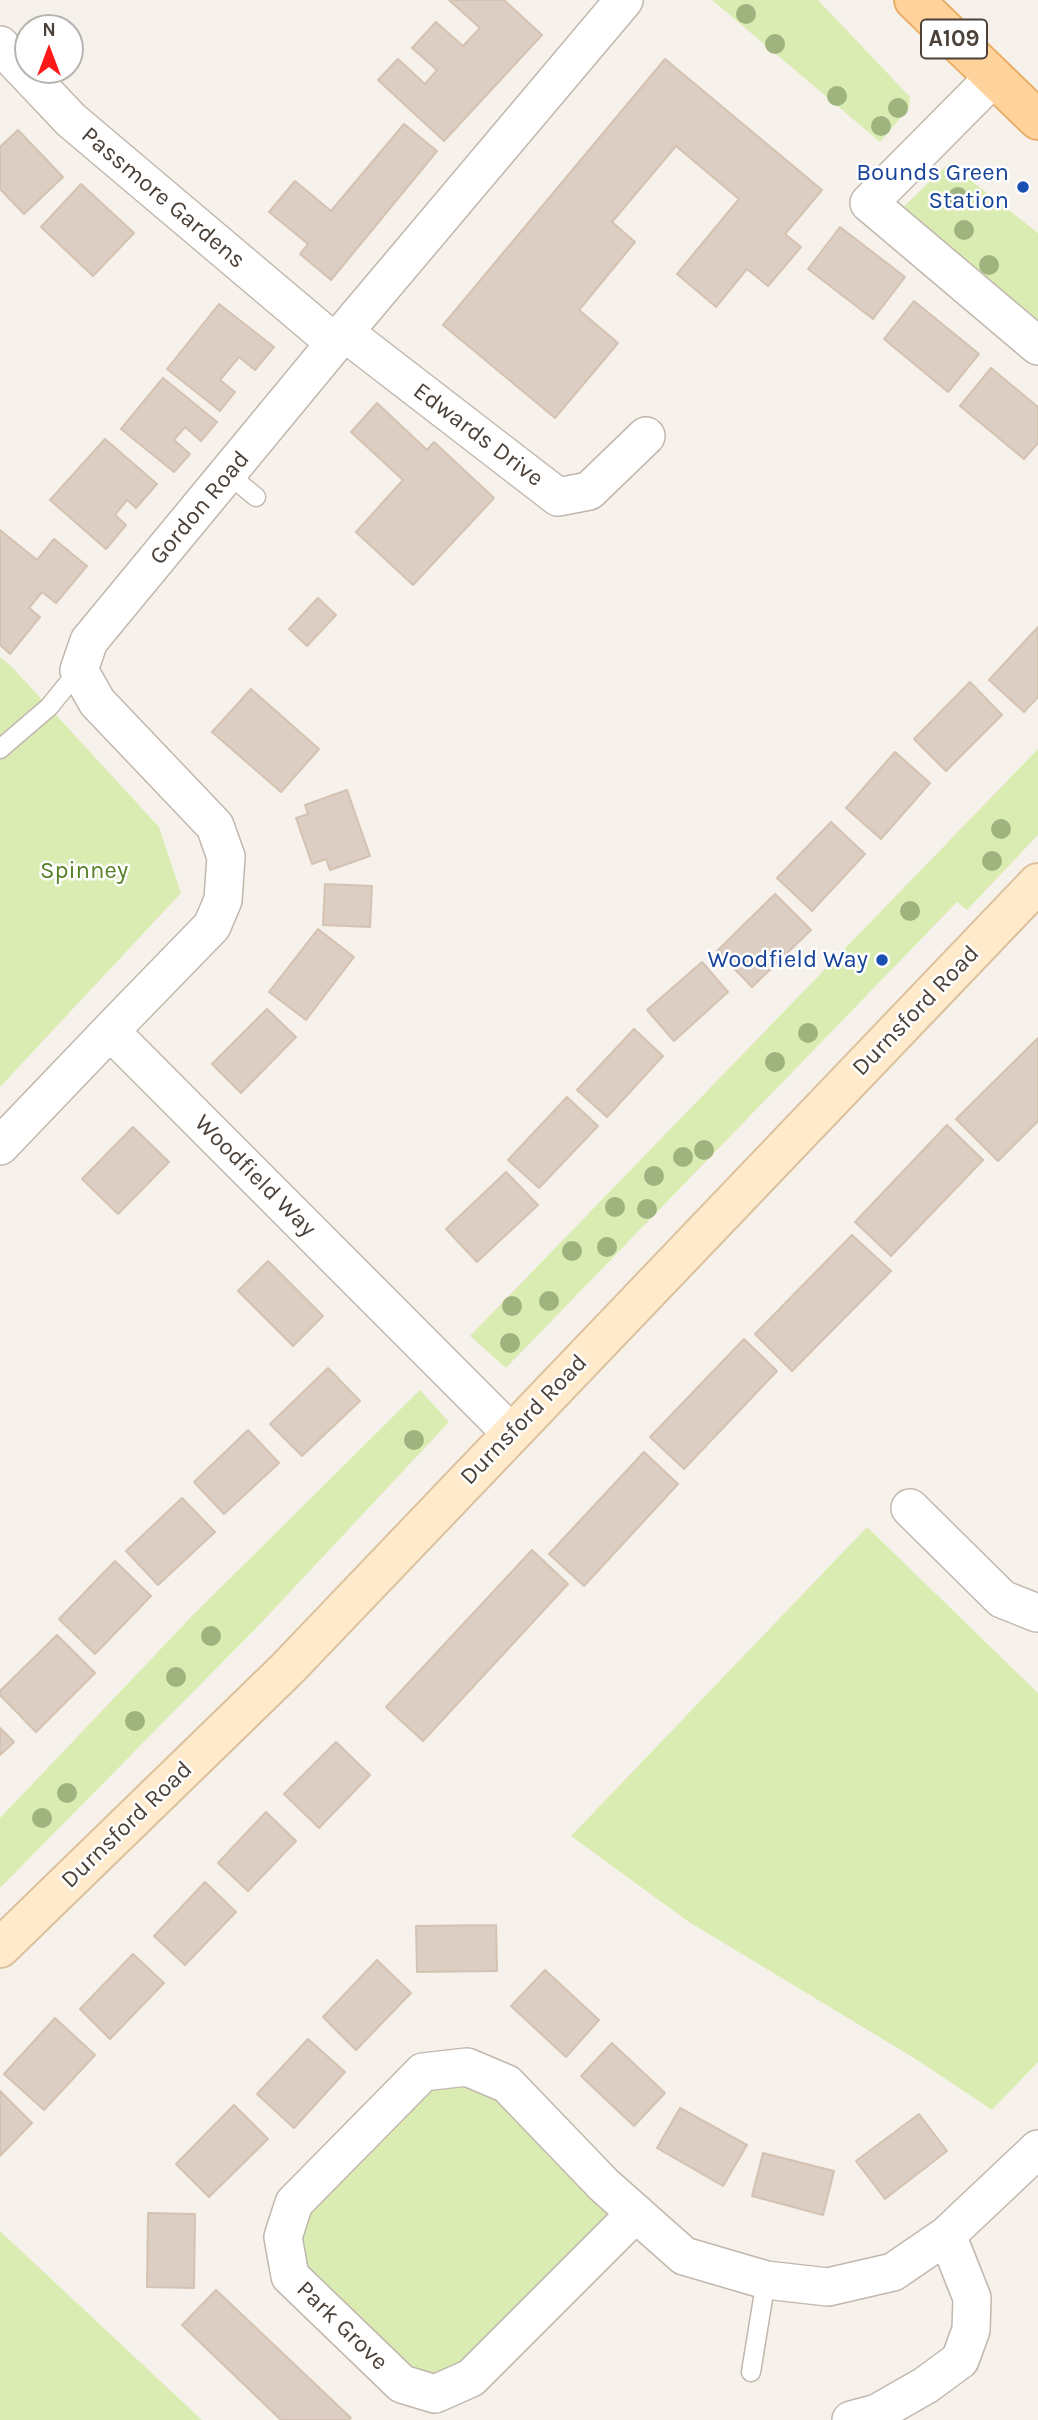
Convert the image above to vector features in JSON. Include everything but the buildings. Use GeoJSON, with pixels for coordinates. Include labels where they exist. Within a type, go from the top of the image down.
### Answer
{"type":"FeatureCollection","features":[{"type":"Feature","properties":{"kind":"main road","name":"A109"},"geometry":{"type":"LineString","coordinates":[[914,0],[1038,120]]}},
{"type":"Feature","properties":{"kind":"main road","name":"Durnsford Road"},"geometry":{"type":"LineString","coordinates":[[0,1948],[287,1669],[1038,883]]}},
{"type":"Feature","properties":{"kind":"street","name":"Gordon Road"},"geometry":{"type":"LineString","coordinates":[[79,670],[89,641],[242,485],[339,338],[624,0]]}},
{"type":"Feature","properties":{"kind":"street","name":"Passmore Gardens"},"geometry":{"type":"LineString","coordinates":[[0,45],[71,120],[339,338]]}},
{"type":"Feature","properties":{"kind":"street"},"geometry":{"type":"LineString","coordinates":[[993,78],[869,203],[1038,346]]}},
{"type":"Feature","properties":{"kind":"street","name":"Edwards Drive"},"geometry":{"type":"LineString","coordinates":[[339,338],[558,496],[589,491],[646,436]]}},
{"type":"Feature","properties":{"kind":"street"},"geometry":{"type":"LineString","coordinates":[[0,1146],[212,926],[223,900],[226,857],[215,826],[97,702],[79,670]]}},
{"type":"Feature","properties":{"kind":"street","name":"Woodfield Way"},"geometry":{"type":"LineString","coordinates":[[110,1031],[511,1433]]}},
{"type":"Feature","properties":{"kind":"street"},"geometry":{"type":"LineString","coordinates":[[910,1508],[1002,1599],[1038,1612]]}},
{"type":"Feature","properties":{"kind":"street","name":"Park Grove"},"geometry":{"type":"LineString","coordinates":[[636,2213],[471,2378],[435,2394],[402,2384],[290,2276],[283,2237],[294,2203],[423,2073],[467,2067],[507,2084],[604,2185],[636,2213],[684,2256],[766,2280],[828,2287],[893,2272],[947,2235],[1038,2149]]}},
{"type":"Feature","properties":{"kind":"street"},"geometry":{"type":"LineString","coordinates":[[851,2420],[877,2413],[926,2385],[960,2360],[971,2330],[972,2298],[947,2235]]}},
{"type":"Feature","properties":{"kind":"lane"},"geometry":{"type":"LineString","coordinates":[[0,749],[49,707],[79,670]]}},
{"type":"Feature","properties":{"kind":"lane"},"geometry":{"type":"LineString","coordinates":[[751,2372],[766,2280]]}},
{"type":"Feature","properties":{"kind":"green space"},"geometry":{"type":"Polygon","coordinates":[[[712,0],[818,0],[910,97],[909,108],[880,142],[712,0]]]}},
{"type":"Feature","properties":{"kind":"green space"},"geometry":{"type":"Polygon","coordinates":[[[949,163],[1038,233],[1038,334],[895,215],[949,163]]]}},
{"type":"Feature","properties":{"kind":"green space","name":"Spinney"},"geometry":{"type":"Polygon","coordinates":[[[0,657],[159,827],[181,893],[0,1087],[0,657]]]}},
{"type":"Feature","properties":{"kind":"green space"},"geometry":{"type":"Polygon","coordinates":[[[1038,749],[1038,835],[967,910],[957,902],[506,1368],[470,1336],[1038,749]]]}},
{"type":"Feature","properties":{"kind":"green space"},"geometry":{"type":"Polygon","coordinates":[[[420,1390],[449,1422],[261,1623],[0,1888],[0,1818],[194,1614],[420,1390]]]}},
{"type":"Feature","properties":{"kind":"green space"},"geometry":{"type":"Polygon","coordinates":[[[867,1527],[1038,1693],[1038,2062],[992,2110],[914,2058],[689,1922],[571,1836],[867,1527]]]}},
{"type":"Feature","properties":{"kind":"green space"},"geometry":{"type":"Polygon","coordinates":[[[467,2083],[504,2093],[619,2211],[491,2340],[437,2381],[403,2374],[301,2266],[296,2240],[304,2214],[423,2086],[467,2083]]]}},
{"type":"Feature","properties":{"kind":"green space"},"geometry":{"type":"Polygon","coordinates":[[[0,2231],[202,2420],[0,2420],[0,2231]]]}},
{"type":"Feature","properties":{"kind":"place","name":"Bounds Green Station"},"geometry":{"type":"Point","coordinates":[1023,187]}},
{"type":"Feature","properties":{"kind":"place","name":"Woodfield Way"},"geometry":{"type":"Point","coordinates":[882,960]}}]}
